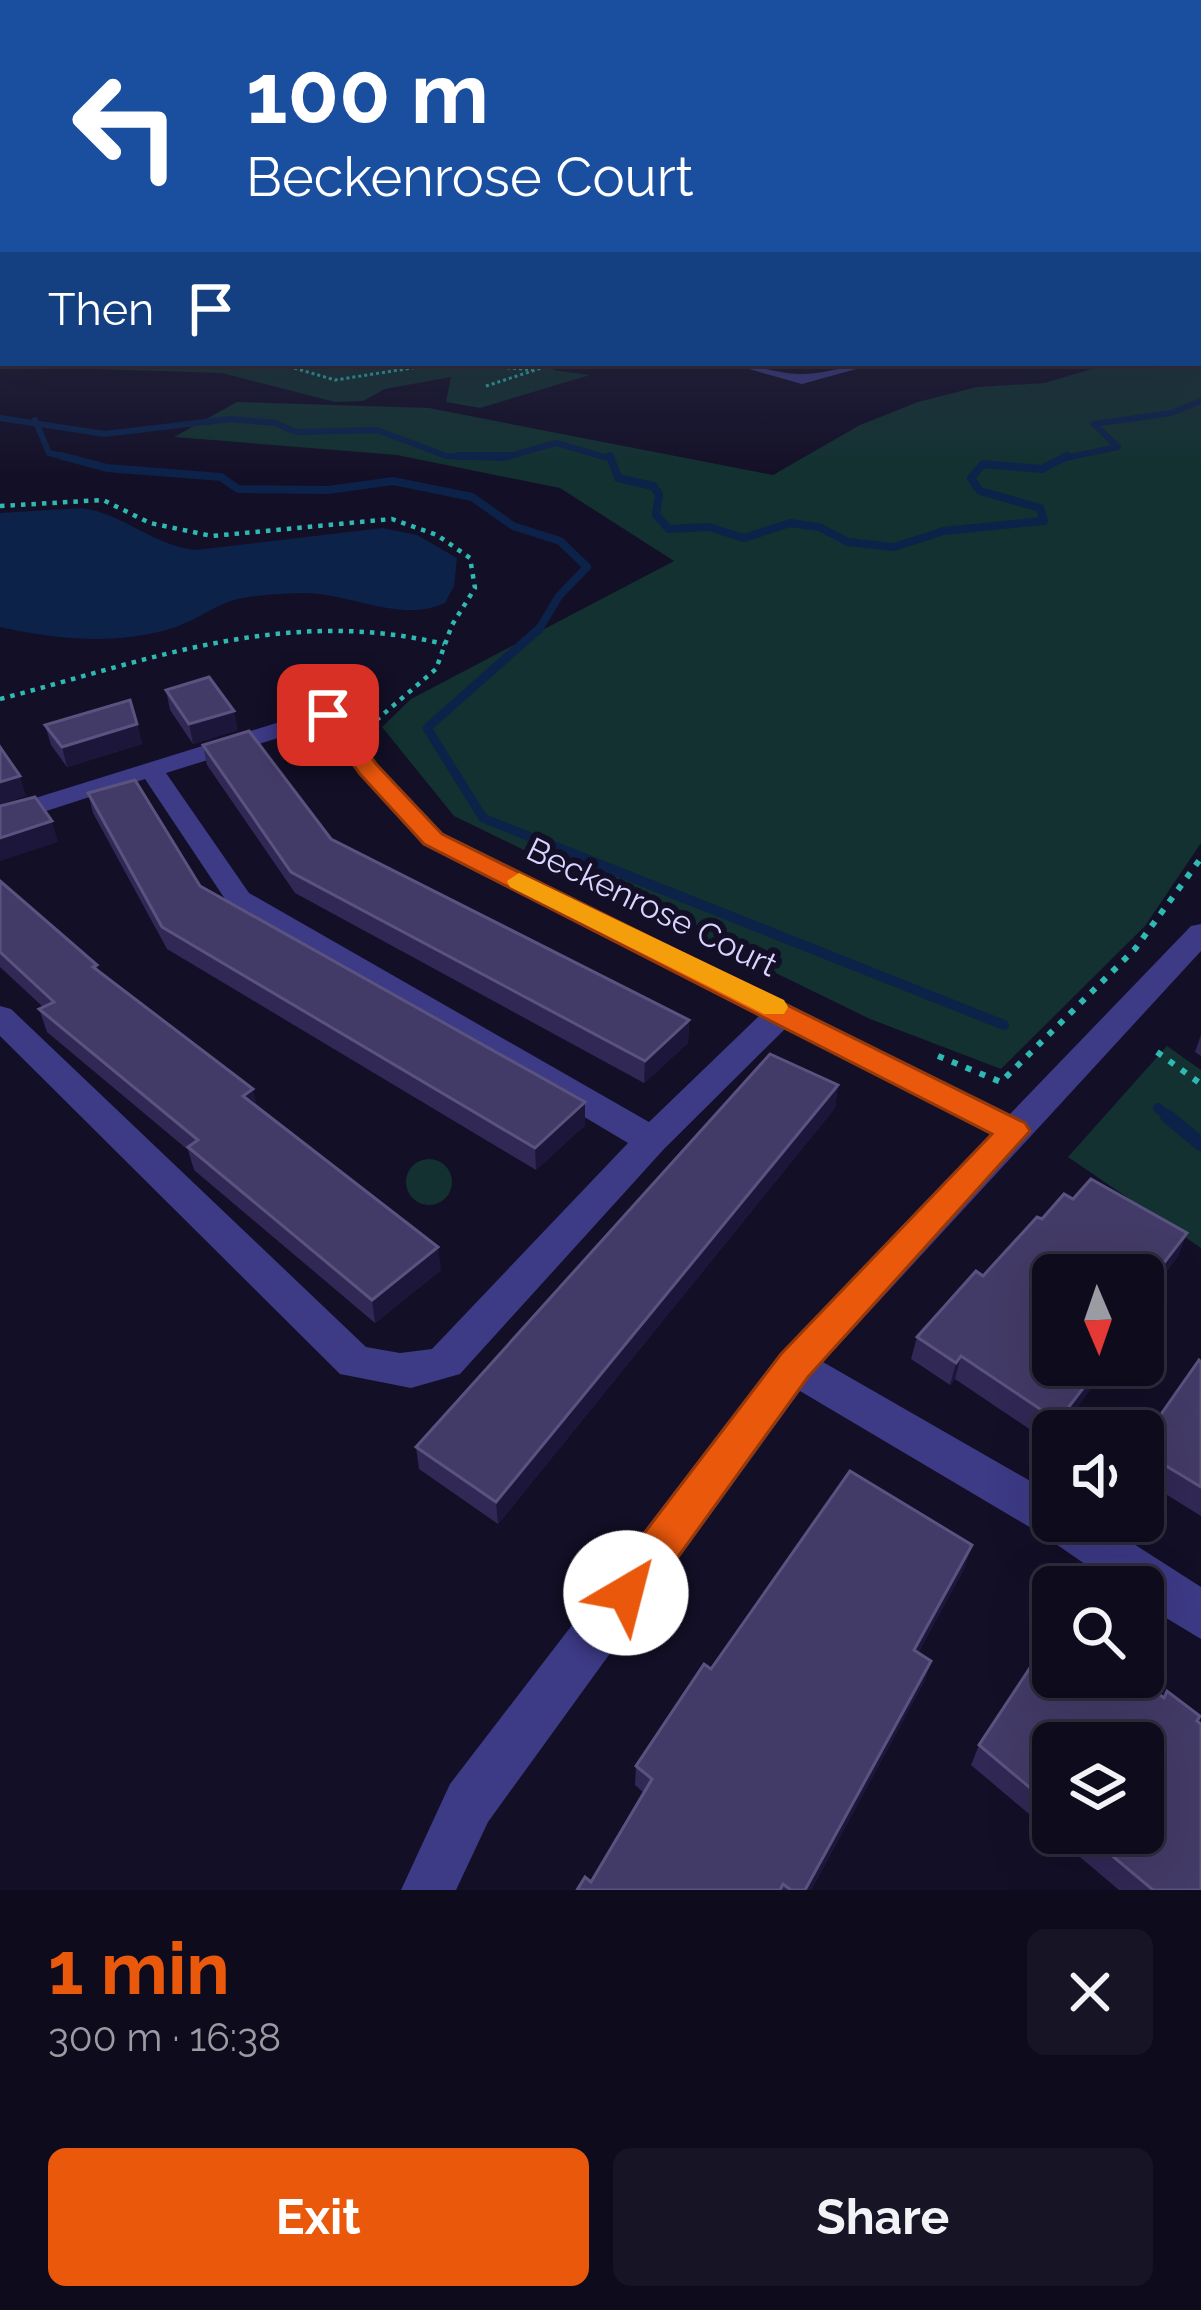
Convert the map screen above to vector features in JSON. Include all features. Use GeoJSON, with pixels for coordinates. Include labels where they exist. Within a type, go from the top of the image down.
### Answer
{"type":"FeatureCollection","features":[{"type":"Feature","properties":{"kind":"street"},"geometry":{"type":"LineString","coordinates":[[749,366],[811,379],[860,366]]}},
{"type":"Feature","properties":{"kind":"street"},"geometry":{"type":"LineString","coordinates":[[0,818],[328,715],[343,684]]}},
{"type":"Feature","properties":{"kind":"street","name":"Beckenrose Court"},"geometry":{"type":"LineString","coordinates":[[328,715],[380,783],[433,839],[1014,1131]]}},
{"type":"Feature","properties":{"kind":"street"},"geometry":{"type":"LineString","coordinates":[[151,770],[239,898],[652,1141]]}},
{"type":"Feature","properties":{"kind":"street"},"geometry":{"type":"LineString","coordinates":[[428,1890],[469,1804],[794,1366],[1201,933]]}},
{"type":"Feature","properties":{"kind":"street"},"geometry":{"type":"LineString","coordinates":[[0,1017],[354,1362],[392,1372],[425,1371],[446,1362],[652,1141],[783,1012]]}},
{"type":"Feature","properties":{"kind":"street"},"geometry":{"type":"LineString","coordinates":[[794,1366],[1032,1505]]}},
{"type":"Feature","properties":{"kind":"street"},"geometry":{"type":"LineString","coordinates":[[1091,1542],[1201,1615]]}},
{"type":"Feature","properties":{"kind":"path"},"geometry":{"type":"LineString","coordinates":[[287,366],[335,380],[425,366]]}},
{"type":"Feature","properties":{"kind":"path"},"geometry":{"type":"LineString","coordinates":[[483,366],[536,370]]}},
{"type":"Feature","properties":{"kind":"path"},"geometry":{"type":"LineString","coordinates":[[486,386],[548,366]]}},
{"type":"Feature","properties":{"kind":"path"},"geometry":{"type":"LineString","coordinates":[[0,506],[103,500],[130,509],[150,523],[212,536],[289,532],[363,518],[406,521],[461,550],[475,571],[475,588],[427,679],[373,723],[376,744]]}},
{"type":"Feature","properties":{"kind":"path"},"geometry":{"type":"LineString","coordinates":[[0,699],[253,632],[386,630],[444,644]]}},
{"type":"Feature","properties":{"kind":"path"},"geometry":{"type":"LineString","coordinates":[[918,1048],[1001,1082],[1111,974],[1181,894],[1201,858]]}},
{"type":"Feature","properties":{"kind":"path"},"geometry":{"type":"LineString","coordinates":[[1157,1052],[1201,1084]]}},
{"type":"Feature","properties":{"kind":"green space"},"geometry":{"type":"Polygon","coordinates":[[[0,366],[564,366],[553,370],[590,375],[480,408],[446,402],[451,377],[385,389],[363,401],[335,402],[222,373],[0,366]]]}},
{"type":"Feature","properties":{"kind":"green space"},"geometry":{"type":"Polygon","coordinates":[[[1101,366],[1201,366],[1201,843],[1145,926],[1001,1069],[870,1019],[454,816],[382,727],[411,699],[674,561],[560,488],[397,455],[174,437],[237,402],[429,408],[773,475],[860,425],[918,402],[977,387],[1045,383],[1101,366]]]}},
{"type":"Feature","properties":{"kind":"green space"},"geometry":{"type":"Polygon","coordinates":[[[1167,1046],[1201,1070],[1201,1248],[1068,1157],[1167,1046]]]}},
{"type":"Feature","properties":{"kind":"green space"},"geometry":{"type":"Polygon","coordinates":[[[429,1159],[445,1166],[452,1182],[445,1198],[429,1205],[413,1198],[406,1182],[413,1166],[429,1159]]]}},
{"type":"Feature","properties":{"kind":"water"},"geometry":{"type":"Polygon","coordinates":[[[82,508],[166,543],[196,550],[382,528],[417,535],[457,558],[454,586],[445,603],[410,610],[317,594],[249,597],[175,627],[125,638],[62,637],[0,627],[0,513],[82,508]]]}},
{"type":"Feature","properties":{"kind":"building"},"geometry":{"type":"Polygon","coordinates":[[[209,677],[234,711],[189,724],[166,690],[209,677]]]}},
{"type":"Feature","properties":{"kind":"building"},"geometry":{"type":"Polygon","coordinates":[[[130,700],[137,724],[62,747],[45,725],[130,700]]]}},
{"type":"Feature","properties":{"kind":"building"},"geometry":{"type":"Polygon","coordinates":[[[249,731],[331,839],[689,1020],[645,1061],[291,872],[203,745],[249,731]]]}},
{"type":"Feature","properties":{"kind":"building"},"geometry":{"type":"Polygon","coordinates":[[[0,747],[20,776],[0,782],[0,747]]]}},
{"type":"Feature","properties":{"kind":"building"},"geometry":{"type":"Polygon","coordinates":[[[135,780],[200,886],[585,1102],[535,1148],[162,927],[88,793],[135,780]]]}},
{"type":"Feature","properties":{"kind":"building"},"geometry":{"type":"Polygon","coordinates":[[[35,797],[52,821],[0,838],[0,806],[35,797]]]}},
{"type":"Feature","properties":{"kind":"building"},"geometry":{"type":"Polygon","coordinates":[[[0,881],[97,965],[93,967],[253,1089],[243,1096],[438,1247],[372,1300],[188,1147],[198,1140],[39,1009],[54,1002],[0,952],[0,881]]]}},
{"type":"Feature","properties":{"kind":"building"},"geometry":{"type":"Polygon","coordinates":[[[770,1054],[838,1085],[496,1502],[416,1447],[770,1054]]]}},
{"type":"Feature","properties":{"kind":"building"},"geometry":{"type":"Polygon","coordinates":[[[1091,1179],[1187,1233],[1164,1263],[1164,1254],[1032,1254],[1032,1386],[1085,1386],[1066,1410],[1042,1410],[961,1356],[956,1363],[917,1337],[976,1271],[983,1276],[1037,1217],[1042,1219],[1064,1194],[1073,1199],[1091,1179]]]}},
{"type":"Feature","properties":{"kind":"building"},"geometry":{"type":"Polygon","coordinates":[[[1199,1360],[1201,1487],[1164,1465],[1164,1410],[1199,1360]]]}},
{"type":"Feature","properties":{"kind":"building"},"geometry":{"type":"Polygon","coordinates":[[[850,1471],[972,1545],[914,1650],[931,1661],[805,1890],[791,1890],[783,1884],[780,1890],[577,1890],[585,1877],[591,1882],[652,1779],[636,1766],[704,1664],[711,1669],[850,1471]]]}},
{"type":"Feature","properties":{"kind":"building"},"geometry":{"type":"Polygon","coordinates":[[[1032,1665],[1032,1698],[1164,1698],[1167,1691],[1200,1716],[1201,1890],[1153,1890],[1110,1854],[1164,1854],[1164,1722],[1032,1722],[1032,1789],[979,1745],[1032,1665]]]}},
{"type":"Feature","properties":{"kind":"waterway"},"geometry":{"type":"LineString","coordinates":[[1061,459],[1118,447],[1094,424],[1171,413],[1201,401]]}},
{"type":"Feature","properties":{"kind":"waterway"},"geometry":{"type":"LineString","coordinates":[[0,418],[37,424]]}},
{"type":"Feature","properties":{"kind":"waterway"},"geometry":{"type":"LineString","coordinates":[[37,424],[105,434],[230,419],[275,423],[296,432],[377,430],[446,456],[503,458],[556,443],[611,459]]}},
{"type":"Feature","properties":{"kind":"waterway"},"geometry":{"type":"LineString","coordinates":[[37,424],[49,453],[66,457]]}},
{"type":"Feature","properties":{"kind":"waterway"},"geometry":{"type":"LineString","coordinates":[[62,456],[66,457]]}},
{"type":"Feature","properties":{"kind":"waterway"},"geometry":{"type":"LineString","coordinates":[[458,456],[509,456]]}},
{"type":"Feature","properties":{"kind":"waterway"},"geometry":{"type":"LineString","coordinates":[[610,456],[618,478],[653,486],[659,494],[656,515],[669,529],[709,527],[744,538],[790,523],[819,527],[848,542],[894,547],[944,531],[1044,521],[1040,508],[980,491],[971,478],[983,464],[1042,469],[1061,459]]}},
{"type":"Feature","properties":{"kind":"waterway"},"geometry":{"type":"LineString","coordinates":[[1061,459],[1067,456]]}},
{"type":"Feature","properties":{"kind":"waterway"},"geometry":{"type":"LineString","coordinates":[[66,457],[74,459]]}},
{"type":"Feature","properties":{"kind":"waterway"},"geometry":{"type":"LineString","coordinates":[[66,457],[107,468],[221,477],[238,489],[328,490],[393,481],[472,497],[513,526],[560,541],[587,567],[559,596],[540,628]]}},
{"type":"Feature","properties":{"kind":"waterway"},"geometry":{"type":"LineString","coordinates":[[540,628],[427,728],[483,818],[555,847]]}},
{"type":"Feature","properties":{"kind":"waterway"},"geometry":{"type":"LineString","coordinates":[[548,844],[1004,1025]]}},
{"type":"Feature","properties":{"kind":"waterway"},"geometry":{"type":"LineString","coordinates":[[1158,1108],[1171,1119]]}},
{"type":"Feature","properties":{"kind":"waterway"},"geometry":{"type":"LineString","coordinates":[[1167,1116],[1201,1144]]}},
{"type":"Feature","properties":{"kind":"slow traffic"},"geometry":{"type":"LineString","coordinates":[[519,881],[774,1007]]}},
{"type":"Feature","properties":{"kind":"route"},"geometry":{"type":"LineString","coordinates":[[328,715],[368,770],[433,839],[1014,1131],[794,1366],[626,1593]]}}]}
